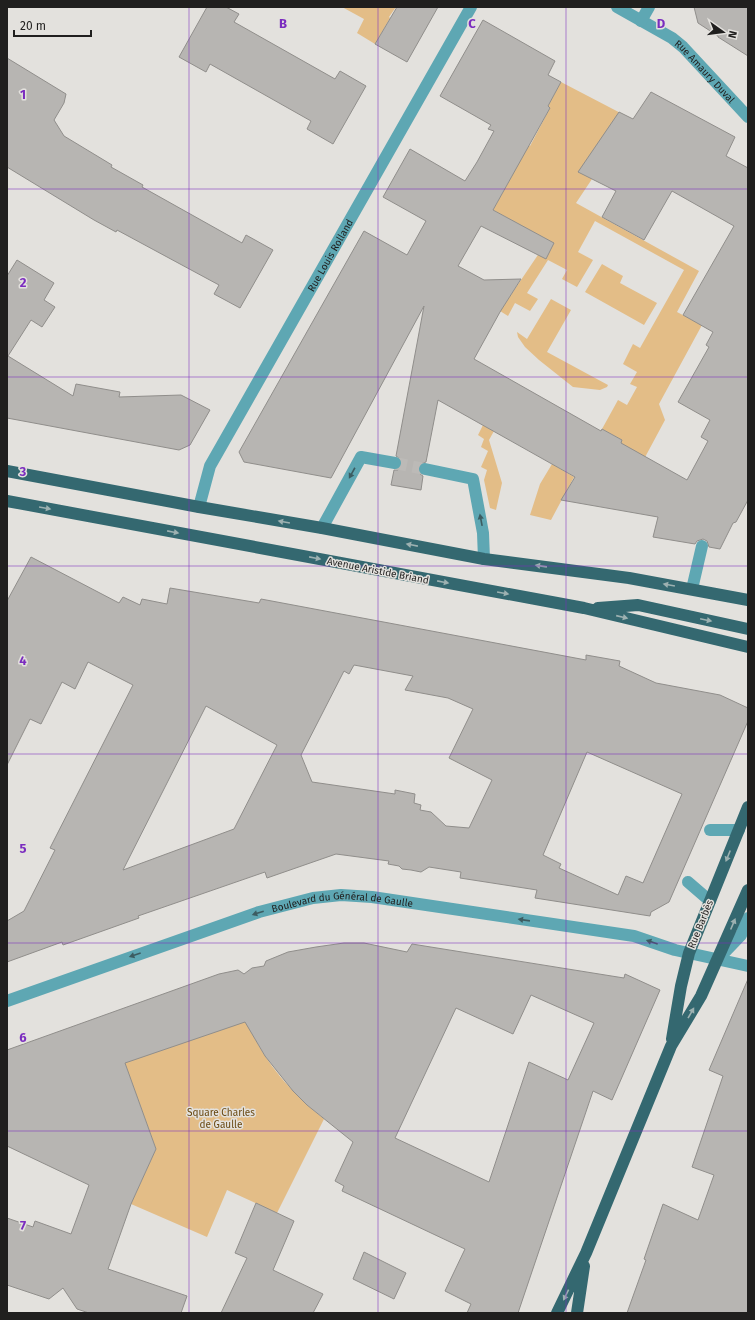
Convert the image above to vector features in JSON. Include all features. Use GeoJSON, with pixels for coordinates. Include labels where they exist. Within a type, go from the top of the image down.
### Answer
{"type":"FeatureCollection","features":[{"type":"Feature","properties":{"kind":"main road"},"geometry":{"type":"LineString","coordinates":[[7,471],[484,559],[630,578],[748,600]]}},
{"type":"Feature","properties":{"kind":"main road","name":"Avenue Aristide Briand"},"geometry":{"type":"LineString","coordinates":[[7,501],[584,608],[748,647]]}},
{"type":"Feature","properties":{"kind":"main road"},"geometry":{"type":"LineString","coordinates":[[584,608],[638,605],[748,629]]}},
{"type":"Feature","properties":{"kind":"main road","name":"Rue Barbès"},"geometry":{"type":"LineString","coordinates":[[671,1046],[681,986],[689,953],[748,807]]}},
{"type":"Feature","properties":{"kind":"main road","name":"Rue Barbès"},"geometry":{"type":"LineString","coordinates":[[557,1313],[586,1253],[671,1046],[701,996],[748,890]]}},
{"type":"Feature","properties":{"kind":"main road","name":"Rue Barbès"},"geometry":{"type":"LineString","coordinates":[[577,1313],[586,1253]]}},
{"type":"Feature","properties":{"kind":"street","name":"Rue Louis Rolland"},"geometry":{"type":"LineString","coordinates":[[199,507],[210,466],[470,7]]}},
{"type":"Feature","properties":{"kind":"street","name":"Rue Amaury Duval"},"geometry":{"type":"LineString","coordinates":[[617,7],[672,38],[683,47],[748,117]]}},
{"type":"Feature","properties":{"kind":"street"},"geometry":{"type":"LineString","coordinates":[[641,21],[649,7]]}},
{"type":"Feature","properties":{"kind":"street"},"geometry":{"type":"LineString","coordinates":[[322,528],[361,457],[395,463]]}},
{"type":"Feature","properties":{"kind":"street"},"geometry":{"type":"LineString","coordinates":[[425,469],[473,479],[484,533],[484,559]]}},
{"type":"Feature","properties":{"kind":"street"},"geometry":{"type":"LineString","coordinates":[[692,589],[702,546]]}},
{"type":"Feature","properties":{"kind":"street"},"geometry":{"type":"LineString","coordinates":[[710,830],[739,830]]}},
{"type":"Feature","properties":{"kind":"street"},"geometry":{"type":"LineString","coordinates":[[688,882],[710,901]]}},
{"type":"Feature","properties":{"kind":"street","name":"Boulevard du Général de Gaulle"},"geometry":{"type":"LineString","coordinates":[[7,1001],[259,912],[313,898],[341,895],[372,897],[634,936],[674,950],[748,966]]}},
{"type":"Feature","properties":{"kind":"street"},"geometry":{"type":"LineString","coordinates":[[718,959],[741,935],[748,918]]}},
{"type":"Feature","properties":{"kind":"green space"},"geometry":{"type":"Polygon","coordinates":[[[342,7],[396,7],[375,44],[357,33],[364,19],[342,7]]]}},
{"type":"Feature","properties":{"kind":"green space"},"geometry":{"type":"Polygon","coordinates":[[[561,82],[632,119],[576,203],[699,271],[677,312],[702,325],[659,404],[665,420],[643,461],[620,445],[622,440],[602,429],[618,400],[627,405],[637,387],[630,384],[637,372],[623,364],[633,344],[640,348],[684,270],[595,221],[578,252],[593,260],[577,287],[562,279],[567,270],[548,260],[527,293],[538,299],[530,311],[515,303],[508,316],[500,311],[548,240],[493,210],[512,176],[498,168],[514,138],[530,146],[550,108],[548,106],[561,82]]]}},
{"type":"Feature","properties":{"kind":"green space"},"geometry":{"type":"Polygon","coordinates":[[[602,264],[623,276],[620,283],[657,303],[644,325],[585,292],[602,264]]]}},
{"type":"Feature","properties":{"kind":"green space"},"geometry":{"type":"Polygon","coordinates":[[[551,299],[571,310],[547,352],[608,385],[607,387],[600,390],[573,387],[539,360],[525,347],[518,337],[517,332],[527,339],[551,299]]]}},
{"type":"Feature","properties":{"kind":"green space"},"geometry":{"type":"Polygon","coordinates":[[[483,425],[494,431],[489,440],[502,483],[496,510],[490,508],[484,480],[487,470],[481,467],[488,451],[481,447],[484,439],[478,435],[483,425]]]}},
{"type":"Feature","properties":{"kind":"green space"},"geometry":{"type":"Polygon","coordinates":[[[552,464],[574,477],[551,520],[530,515],[540,484],[552,464]]]}},
{"type":"Feature","properties":{"kind":"green space","name":"Square Charles de Gaulle"},"geometry":{"type":"Polygon","coordinates":[[[246,1018],[259,1047],[278,1074],[300,1098],[324,1119],[277,1213],[227,1190],[207,1237],[131,1204],[156,1149],[124,1061],[246,1018]]]}},
{"type":"Feature","properties":{"kind":"building"},"geometry":{"type":"Polygon","coordinates":[[[207,7],[226,7],[239,14],[234,22],[335,79],[340,71],[366,86],[333,144],[307,129],[311,121],[210,64],[206,72],[179,57],[207,7]]]}},
{"type":"Feature","properties":{"kind":"building"},"geometry":{"type":"Polygon","coordinates":[[[397,7],[438,7],[407,62],[375,44],[397,7]]]}},
{"type":"Feature","properties":{"kind":"building"},"geometry":{"type":"Polygon","coordinates":[[[694,7],[748,7],[748,56],[698,23],[694,7]]]}},
{"type":"Feature","properties":{"kind":"building"},"geometry":{"type":"Polygon","coordinates":[[[483,20],[555,61],[548,75],[561,82],[548,106],[550,108],[493,210],[554,243],[546,259],[481,226],[458,266],[484,280],[521,279],[500,312],[474,359],[601,431],[602,429],[622,440],[621,443],[687,480],[708,441],[701,437],[710,420],[678,402],[709,347],[706,345],[713,332],[683,315],[734,226],[672,191],[644,240],[602,217],[616,191],[578,172],[619,112],[633,119],[651,92],[735,137],[726,156],[748,168],[748,500],[736,522],[733,523],[720,549],[709,547],[707,541],[703,539],[697,541],[695,544],[653,537],[658,517],[561,500],[575,477],[438,400],[426,462],[420,464],[418,468],[420,474],[423,476],[421,490],[391,485],[394,470],[398,470],[402,465],[402,460],[396,456],[424,306],[331,478],[244,462],[239,452],[364,231],[407,255],[426,221],[383,197],[410,149],[465,181],[477,162],[494,131],[488,129],[491,125],[440,96],[483,20]]]}},
{"type":"Feature","properties":{"kind":"building"},"geometry":{"type":"Polygon","coordinates":[[[7,58],[66,94],[64,103],[54,120],[64,136],[112,165],[111,167],[143,185],[142,187],[242,243],[246,235],[273,250],[240,308],[214,294],[219,285],[117,230],[116,232],[94,220],[7,167],[7,58]]]}},
{"type":"Feature","properties":{"kind":"building"},"geometry":{"type":"Polygon","coordinates":[[[17,260],[54,283],[44,300],[55,307],[42,327],[31,320],[8,356],[73,396],[76,384],[120,392],[119,397],[181,395],[210,410],[190,445],[179,450],[7,418],[7,276],[17,260]]]}},
{"type":"Feature","properties":{"kind":"building"},"geometry":{"type":"Polygon","coordinates":[[[31,557],[119,603],[123,597],[140,605],[142,599],[167,604],[170,588],[259,603],[261,599],[586,660],[586,655],[620,661],[619,666],[656,683],[720,695],[748,708],[748,721],[669,902],[651,912],[650,916],[535,898],[537,890],[460,878],[461,872],[429,867],[421,872],[402,869],[399,866],[388,864],[389,861],[336,854],[267,878],[265,872],[138,916],[139,918],[63,945],[62,942],[7,962],[7,921],[24,911],[55,850],[50,848],[133,685],[88,662],[75,689],[62,682],[41,724],[30,719],[7,765],[7,601],[31,557]],[[354,665],[349,674],[344,671],[301,755],[312,782],[395,794],[395,790],[415,794],[414,803],[421,805],[420,810],[431,812],[446,826],[469,828],[492,780],[449,758],[473,709],[448,698],[405,690],[413,676],[354,665]],[[206,706],[123,870],[234,829],[277,745],[206,706]],[[587,752],[543,855],[561,864],[559,868],[618,895],[626,876],[643,883],[682,794],[587,752]]]}},
{"type":"Feature","properties":{"kind":"building"},"geometry":{"type":"Polygon","coordinates":[[[344,943],[364,943],[407,952],[412,944],[624,978],[625,974],[660,990],[612,1100],[593,1091],[518,1313],[467,1313],[471,1304],[445,1291],[465,1249],[342,1191],[344,1186],[335,1181],[353,1142],[307,1105],[293,1091],[265,1056],[245,1022],[125,1063],[156,1149],[131,1204],[108,1269],[187,1296],[181,1313],[89,1313],[77,1309],[63,1288],[49,1299],[7,1285],[7,1218],[33,1227],[35,1221],[71,1234],[89,1185],[7,1146],[7,1050],[219,974],[238,970],[244,974],[252,968],[264,966],[266,961],[288,952],[344,943]],[[531,995],[513,1034],[456,1008],[395,1138],[489,1182],[529,1062],[568,1080],[594,1023],[531,995]]]}},
{"type":"Feature","properties":{"kind":"building"},"geometry":{"type":"Polygon","coordinates":[[[748,979],[748,1313],[627,1313],[646,1260],[644,1259],[663,1204],[698,1220],[714,1175],[692,1167],[723,1076],[709,1070],[748,979]]]}},
{"type":"Feature","properties":{"kind":"building"},"geometry":{"type":"Polygon","coordinates":[[[256,1203],[294,1221],[273,1270],[323,1294],[313,1313],[221,1313],[247,1258],[235,1253],[256,1203]]]}},
{"type":"Feature","properties":{"kind":"building"},"geometry":{"type":"Polygon","coordinates":[[[364,1252],[406,1273],[394,1299],[353,1279],[364,1252]]]}},
{"type":"Feature","properties":{"kind":"tunnel"},"geometry":{"type":"LineString","coordinates":[[395,463],[425,469]]}}]}
